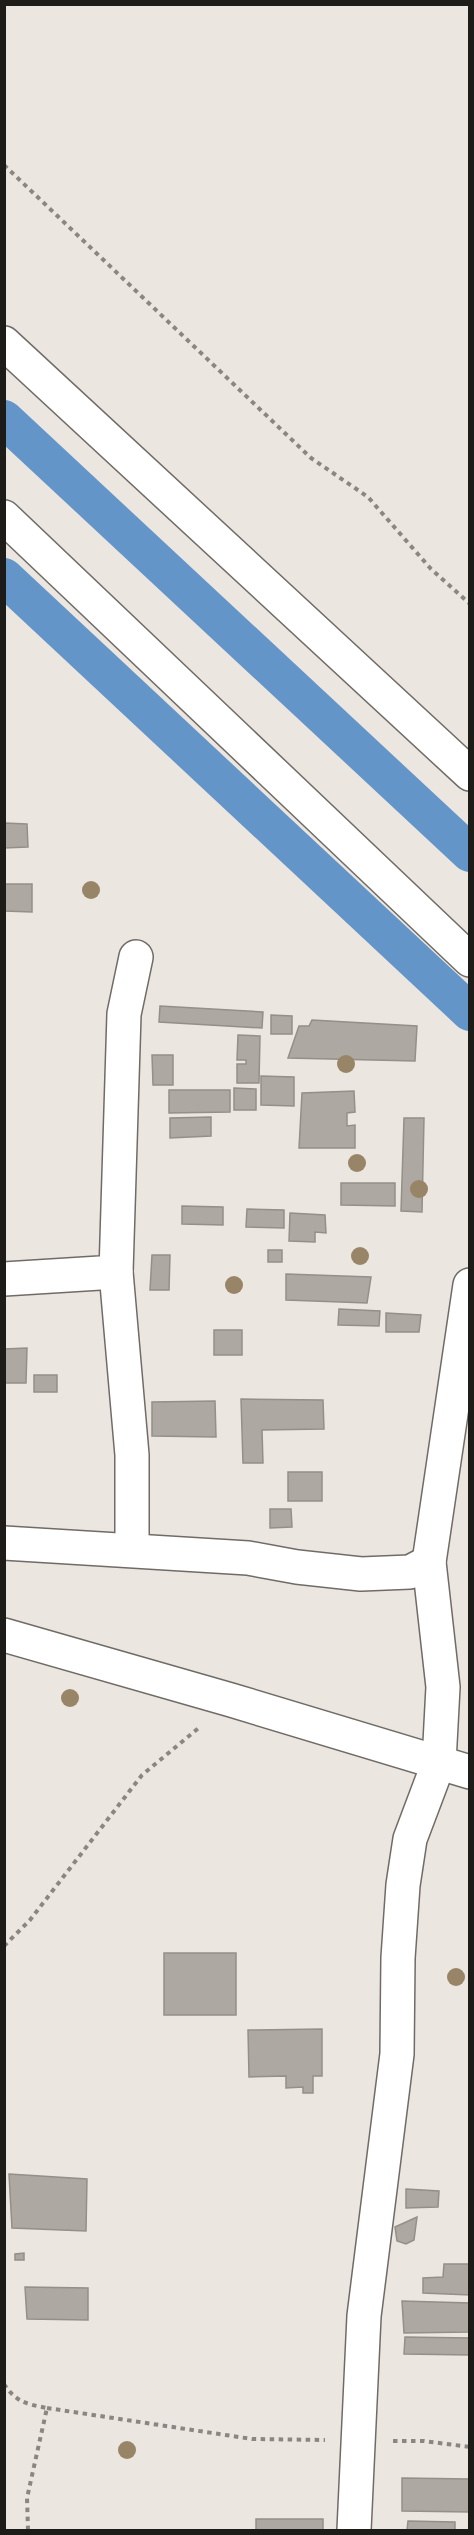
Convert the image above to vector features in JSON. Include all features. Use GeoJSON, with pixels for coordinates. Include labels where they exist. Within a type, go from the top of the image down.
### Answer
{"type":"FeatureCollection","features":[{"type":"Feature","properties":{"kind":"street"},"geometry":{"type":"LineString","coordinates":[[4,343],[470,774]]}},
{"type":"Feature","properties":{"kind":"street"},"geometry":{"type":"LineString","coordinates":[[4,517],[470,960]]}},
{"type":"Feature","properties":{"kind":"street"},"geometry":{"type":"LineString","coordinates":[[132,1549],[132,1455],[116,1272],[124,1014],[136,957]]}},
{"type":"Feature","properties":{"kind":"street"},"geometry":{"type":"LineString","coordinates":[[4,1279],[116,1272]]}},
{"type":"Feature","properties":{"kind":"street"},"geometry":{"type":"LineString","coordinates":[[354,2530],[364,2316],[397,2054],[398,1958],[403,1885],[410,1839],[454,1767],[429,1562],[470,1285]]}},
{"type":"Feature","properties":{"kind":"street"},"geometry":{"type":"LineString","coordinates":[[4,1543],[132,1549],[248,1558],[297,1567],[361,1574],[410,1572],[429,1562]]}},
{"type":"Feature","properties":{"kind":"street"},"geometry":{"type":"LineString","coordinates":[[4,1635],[454,1767]]}},
{"type":"Feature","properties":{"kind":"path"},"geometry":{"type":"LineString","coordinates":[[4,165],[311,458],[368,497],[431,569],[470,604]]}},
{"type":"Feature","properties":{"kind":"path"},"geometry":{"type":"LineString","coordinates":[[4,1946],[30,1920],[142,1775],[231,1700]]}},
{"type":"Feature","properties":{"kind":"path"},"geometry":{"type":"LineString","coordinates":[[4,2384],[13,2397],[29,2405],[252,2439],[424,2441],[470,2447]]}},
{"type":"Feature","properties":{"kind":"path"},"geometry":{"type":"LineString","coordinates":[[28,2530],[27,2498],[47,2408]]}},
{"type":"Feature","properties":{"kind":"building"},"geometry":{"type":"Polygon","coordinates":[[[4,823],[27,824],[28,847],[4,848],[4,823]]]}},
{"type":"Feature","properties":{"kind":"building"},"geometry":{"type":"Polygon","coordinates":[[[4,884],[32,884],[32,912],[4,911],[4,884]]]}},
{"type":"Feature","properties":{"kind":"building"},"geometry":{"type":"Polygon","coordinates":[[[160,1006],[263,1012],[262,1028],[159,1022],[160,1006]]]}},
{"type":"Feature","properties":{"kind":"building"},"geometry":{"type":"Polygon","coordinates":[[[271,1015],[292,1016],[292,1034],[271,1034],[271,1015]]]}},
{"type":"Feature","properties":{"kind":"building"},"geometry":{"type":"Polygon","coordinates":[[[312,1020],[417,1026],[415,1061],[288,1058],[299,1026],[309,1026],[312,1020]]]}},
{"type":"Feature","properties":{"kind":"building"},"geometry":{"type":"Polygon","coordinates":[[[238,1035],[260,1036],[259,1083],[237,1083],[237,1064],[246,1064],[246,1060],[237,1060],[238,1035]]]}},
{"type":"Feature","properties":{"kind":"building"},"geometry":{"type":"Polygon","coordinates":[[[152,1055],[173,1055],[173,1085],[153,1085],[152,1055]]]}},
{"type":"Feature","properties":{"kind":"building"},"geometry":{"type":"Polygon","coordinates":[[[261,1076],[294,1077],[294,1106],[261,1105],[261,1076]]]}},
{"type":"Feature","properties":{"kind":"building"},"geometry":{"type":"Polygon","coordinates":[[[234,1088],[256,1089],[256,1110],[234,1110],[234,1088]]]}},
{"type":"Feature","properties":{"kind":"building"},"geometry":{"type":"Polygon","coordinates":[[[169,1090],[230,1090],[230,1112],[169,1113],[169,1090]]]}},
{"type":"Feature","properties":{"kind":"building"},"geometry":{"type":"Polygon","coordinates":[[[354,1091],[355,1112],[347,1113],[347,1126],[355,1125],[355,1148],[299,1148],[302,1093],[354,1091]]]}},
{"type":"Feature","properties":{"kind":"building"},"geometry":{"type":"Polygon","coordinates":[[[211,1117],[211,1136],[170,1138],[170,1118],[211,1117]]]}},
{"type":"Feature","properties":{"kind":"building"},"geometry":{"type":"Polygon","coordinates":[[[404,1118],[424,1118],[422,1212],[401,1211],[404,1118]]]}},
{"type":"Feature","properties":{"kind":"building"},"geometry":{"type":"Polygon","coordinates":[[[341,1183],[395,1183],[395,1206],[341,1205],[341,1183]]]}},
{"type":"Feature","properties":{"kind":"building"},"geometry":{"type":"Polygon","coordinates":[[[182,1206],[223,1207],[223,1225],[182,1224],[182,1206]]]}},
{"type":"Feature","properties":{"kind":"building"},"geometry":{"type":"Polygon","coordinates":[[[247,1209],[284,1210],[284,1228],[246,1227],[247,1209]]]}},
{"type":"Feature","properties":{"kind":"building"},"geometry":{"type":"Polygon","coordinates":[[[290,1213],[325,1215],[326,1233],[315,1232],[315,1242],[289,1241],[290,1213]]]}},
{"type":"Feature","properties":{"kind":"building"},"geometry":{"type":"Polygon","coordinates":[[[268,1250],[282,1250],[282,1262],[268,1262],[268,1250]]]}},
{"type":"Feature","properties":{"kind":"building"},"geometry":{"type":"Polygon","coordinates":[[[152,1255],[170,1255],[169,1290],[150,1290],[152,1255]]]}},
{"type":"Feature","properties":{"kind":"building"},"geometry":{"type":"Polygon","coordinates":[[[286,1274],[371,1277],[367,1303],[286,1300],[286,1274]]]}},
{"type":"Feature","properties":{"kind":"building"},"geometry":{"type":"Polygon","coordinates":[[[339,1309],[380,1311],[379,1326],[338,1325],[339,1309]]]}},
{"type":"Feature","properties":{"kind":"building"},"geometry":{"type":"Polygon","coordinates":[[[386,1313],[421,1315],[419,1332],[386,1332],[386,1313]]]}},
{"type":"Feature","properties":{"kind":"building"},"geometry":{"type":"Polygon","coordinates":[[[214,1330],[242,1330],[242,1355],[214,1355],[214,1330]]]}},
{"type":"Feature","properties":{"kind":"building"},"geometry":{"type":"Polygon","coordinates":[[[27,1348],[26,1383],[4,1383],[4,1349],[27,1348]]]}},
{"type":"Feature","properties":{"kind":"building"},"geometry":{"type":"Polygon","coordinates":[[[34,1375],[57,1375],[57,1392],[34,1392],[34,1375]]]}},
{"type":"Feature","properties":{"kind":"building"},"geometry":{"type":"Polygon","coordinates":[[[241,1399],[323,1400],[324,1429],[262,1430],[263,1463],[243,1463],[241,1399]]]}},
{"type":"Feature","properties":{"kind":"building"},"geometry":{"type":"Polygon","coordinates":[[[215,1401],[216,1437],[152,1436],[152,1402],[215,1401]]]}},
{"type":"Feature","properties":{"kind":"building"},"geometry":{"type":"Polygon","coordinates":[[[288,1472],[322,1472],[322,1501],[288,1501],[288,1472]]]}},
{"type":"Feature","properties":{"kind":"building"},"geometry":{"type":"Polygon","coordinates":[[[270,1509],[291,1509],[292,1527],[270,1528],[270,1509]]]}},
{"type":"Feature","properties":{"kind":"building"},"geometry":{"type":"Polygon","coordinates":[[[164,1953],[236,1953],[236,2015],[164,2015],[164,1953]]]}},
{"type":"Feature","properties":{"kind":"building"},"geometry":{"type":"Polygon","coordinates":[[[322,2029],[322,2076],[313,2076],[313,2093],[303,2093],[303,2087],[286,2088],[286,2076],[249,2077],[248,2030],[322,2029]]]}},
{"type":"Feature","properties":{"kind":"building"},"geometry":{"type":"Polygon","coordinates":[[[9,2174],[87,2179],[86,2231],[12,2228],[9,2174]]]}},
{"type":"Feature","properties":{"kind":"building"},"geometry":{"type":"Polygon","coordinates":[[[406,2189],[439,2191],[438,2207],[406,2208],[406,2189]]]}},
{"type":"Feature","properties":{"kind":"building"},"geometry":{"type":"Polygon","coordinates":[[[417,2217],[414,2240],[406,2244],[397,2241],[395,2227],[417,2217]]]}},
{"type":"Feature","properties":{"kind":"building"},"geometry":{"type":"Polygon","coordinates":[[[24,2253],[24,2260],[15,2260],[15,2254],[24,2253]]]}},
{"type":"Feature","properties":{"kind":"building"},"geometry":{"type":"Polygon","coordinates":[[[444,2264],[470,2264],[470,2295],[423,2293],[423,2278],[443,2277],[444,2264]]]}},
{"type":"Feature","properties":{"kind":"building"},"geometry":{"type":"Polygon","coordinates":[[[25,2287],[88,2288],[88,2320],[27,2319],[25,2287]]]}},
{"type":"Feature","properties":{"kind":"building"},"geometry":{"type":"Polygon","coordinates":[[[402,2301],[470,2303],[470,2332],[404,2333],[402,2301]]]}},
{"type":"Feature","properties":{"kind":"building"},"geometry":{"type":"Polygon","coordinates":[[[405,2337],[470,2338],[470,2355],[404,2354],[405,2337]]]}},
{"type":"Feature","properties":{"kind":"building"},"geometry":{"type":"Polygon","coordinates":[[[402,2478],[470,2479],[470,2512],[402,2511],[402,2478]]]}},
{"type":"Feature","properties":{"kind":"building"},"geometry":{"type":"Polygon","coordinates":[[[256,2519],[323,2519],[323,2530],[256,2530],[256,2519]]]}},
{"type":"Feature","properties":{"kind":"building"},"geometry":{"type":"Polygon","coordinates":[[[408,2521],[455,2522],[455,2530],[407,2530],[408,2521]]]}},
{"type":"Feature","properties":{"kind":"waterway"},"geometry":{"type":"LineString","coordinates":[[4,419],[470,853]]}},
{"type":"Feature","properties":{"kind":"waterway"},"geometry":{"type":"LineString","coordinates":[[4,577],[470,1012]]}}]}
